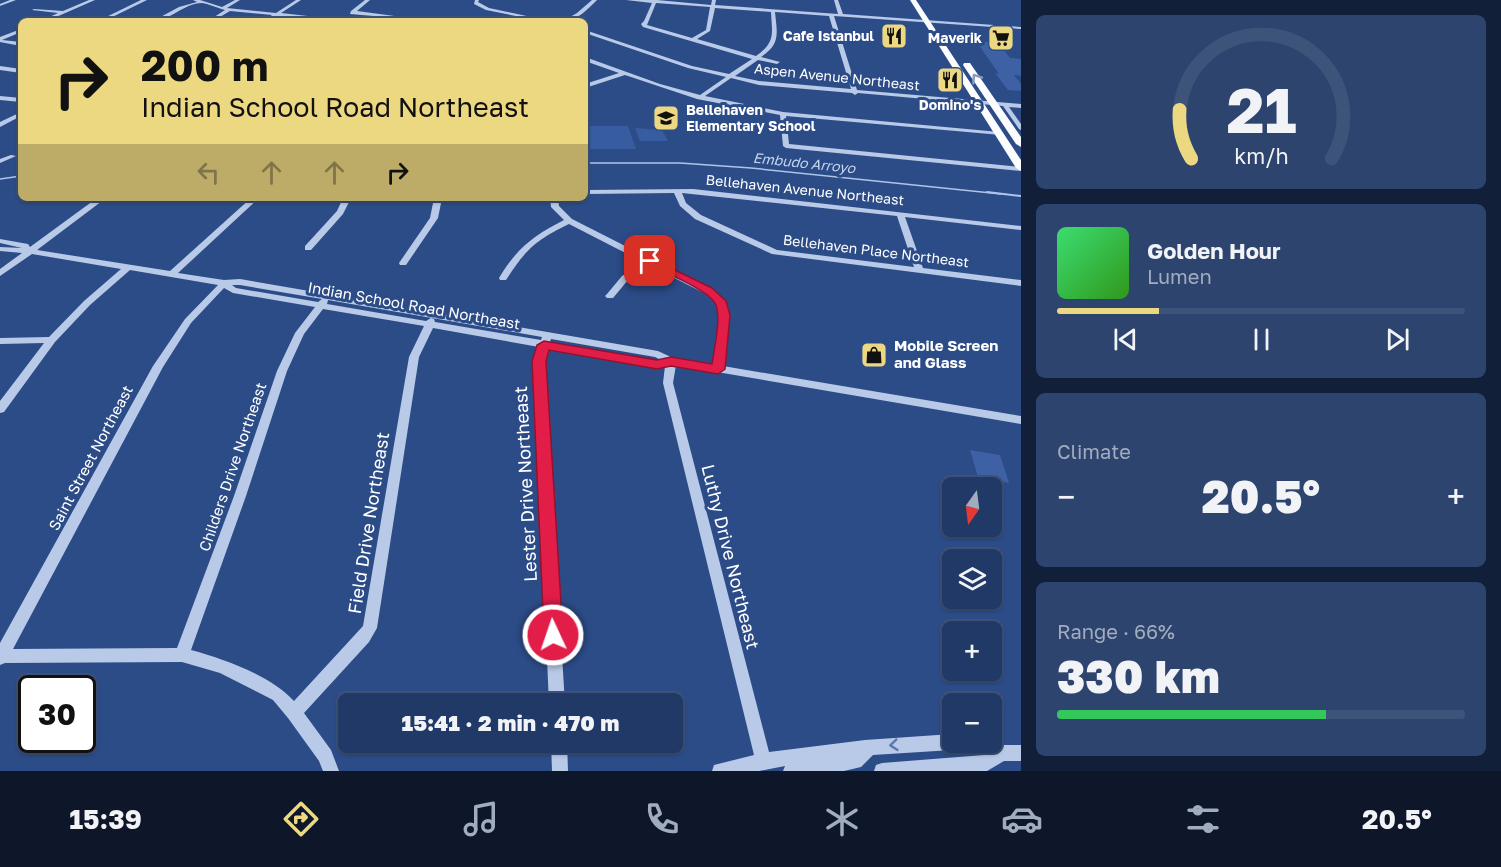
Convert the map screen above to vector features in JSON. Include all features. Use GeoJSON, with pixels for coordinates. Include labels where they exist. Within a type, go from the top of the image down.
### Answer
{"type":"FeatureCollection","features":[{"type":"Feature","properties":{"kind":"main road"},"geometry":{"type":"LineString","coordinates":[[913,0],[1021,169]]}},
{"type":"Feature","properties":{"kind":"main road"},"geometry":{"type":"LineString","coordinates":[[931,10],[944,30]]}},
{"type":"Feature","properties":{"kind":"main road"},"geometry":{"type":"LineString","coordinates":[[961,56],[1021,144]]}},
{"type":"Feature","properties":{"kind":"street"},"geometry":{"type":"LineString","coordinates":[[0,5],[14,0]]}},
{"type":"Feature","properties":{"kind":"street"},"geometry":{"type":"LineString","coordinates":[[50,18],[93,0]]}},
{"type":"Feature","properties":{"kind":"street"},"geometry":{"type":"LineString","coordinates":[[106,18],[145,0]]}},
{"type":"Feature","properties":{"kind":"street"},"geometry":{"type":"LineString","coordinates":[[223,8],[238,0]]}},
{"type":"Feature","properties":{"kind":"street"},"geometry":{"type":"LineString","coordinates":[[270,18],[299,0]]}},
{"type":"Feature","properties":{"kind":"street"},"geometry":{"type":"LineString","coordinates":[[344,18],[368,0]]}},
{"type":"Feature","properties":{"kind":"street"},"geometry":{"type":"LineString","coordinates":[[477,0],[476,3],[488,9],[533,18]]}},
{"type":"Feature","properties":{"kind":"street"},"geometry":{"type":"LineString","coordinates":[[570,18],[590,7],[595,0]]}},
{"type":"Feature","properties":{"kind":"street"},"geometry":{"type":"LineString","coordinates":[[628,0],[713,3],[775,11],[1021,27]]}},
{"type":"Feature","properties":{"kind":"street"},"geometry":{"type":"LineString","coordinates":[[699,98],[768,50],[775,38],[777,0]]}},
{"type":"Feature","properties":{"kind":"street"},"geometry":{"type":"LineString","coordinates":[[836,0],[841,15]]}},
{"type":"Feature","properties":{"kind":"street"},"geometry":{"type":"LineString","coordinates":[[161,18],[198,1],[229,10],[319,18]]}},
{"type":"Feature","properties":{"kind":"street"},"geometry":{"type":"LineString","coordinates":[[654,1],[646,22],[643,24],[692,40],[777,62]]}},
{"type":"Feature","properties":{"kind":"street"},"geometry":{"type":"LineString","coordinates":[[692,40],[708,31],[713,3]]}},
{"type":"Feature","properties":{"kind":"street"},"geometry":{"type":"LineString","coordinates":[[34,10],[64,12]]}},
{"type":"Feature","properties":{"kind":"street"},"geometry":{"type":"LineString","coordinates":[[215,18],[229,10]]}},
{"type":"Feature","properties":{"kind":"street"},"geometry":{"type":"LineString","coordinates":[[353,12],[406,18]]}},
{"type":"Feature","properties":{"kind":"street"},"geometry":{"type":"LineString","coordinates":[[417,18],[424,14]]}},
{"type":"Feature","properties":{"kind":"street"},"geometry":{"type":"LineString","coordinates":[[831,15],[855,93]]}},
{"type":"Feature","properties":{"kind":"street"},"geometry":{"type":"LineString","coordinates":[[0,40],[18,31]]}},
{"type":"Feature","properties":{"kind":"street","name":"Aspen Avenue Northeast"},"geometry":{"type":"LineString","coordinates":[[588,32],[690,67],[777,86],[1021,106]]}},
{"type":"Feature","properties":{"kind":"street"},"geometry":{"type":"LineString","coordinates":[[0,40],[18,43]]}},
{"type":"Feature","properties":{"kind":"street"},"geometry":{"type":"LineString","coordinates":[[588,60],[699,98],[783,114],[999,134]]}},
{"type":"Feature","properties":{"kind":"street"},"geometry":{"type":"LineString","coordinates":[[0,68],[18,70]]}},
{"type":"Feature","properties":{"kind":"street"},"geometry":{"type":"LineString","coordinates":[[588,85],[623,74]]}},
{"type":"Feature","properties":{"kind":"street"},"geometry":{"type":"LineString","coordinates":[[0,98],[18,100]]}},
{"type":"Feature","properties":{"kind":"street"},"geometry":{"type":"LineString","coordinates":[[1004,104],[1021,128]]}},
{"type":"Feature","properties":{"kind":"street"},"geometry":{"type":"LineString","coordinates":[[783,114],[786,146],[1021,169]]}},
{"type":"Feature","properties":{"kind":"street"},"geometry":{"type":"LineString","coordinates":[[0,125],[18,116]]}},
{"type":"Feature","properties":{"kind":"street"},"geometry":{"type":"LineString","coordinates":[[12,119],[18,120]]}},
{"type":"Feature","properties":{"kind":"street"},"geometry":{"type":"LineString","coordinates":[[0,161],[13,156]]}},
{"type":"Feature","properties":{"kind":"street","name":"Bellehaven Avenue Northeast"},"geometry":{"type":"LineString","coordinates":[[588,192],[677,191],[1021,228]]}},
{"type":"Feature","properties":{"kind":"street","name":"Bellehaven Place Northeast"},"geometry":{"type":"LineString","coordinates":[[677,191],[683,204],[698,217],[775,252],[1021,283]]}},
{"type":"Feature","properties":{"kind":"street"},"geometry":{"type":"LineString","coordinates":[[0,273],[98,201]]}},
{"type":"Feature","properties":{"kind":"street"},"geometry":{"type":"LineString","coordinates":[[172,274],[252,201]]}},
{"type":"Feature","properties":{"kind":"street"},"geometry":{"type":"LineString","coordinates":[[308,248],[340,212],[346,201]]}},
{"type":"Feature","properties":{"kind":"street"},"geometry":{"type":"LineString","coordinates":[[403,263],[434,218],[437,201]]}},
{"type":"Feature","properties":{"kind":"street"},"geometry":{"type":"LineString","coordinates":[[554,201],[555,207],[569,221],[707,291],[720,301],[724,315],[718,369]]}},
{"type":"Feature","properties":{"kind":"street"},"geometry":{"type":"LineString","coordinates":[[900,214],[919,270]]}},
{"type":"Feature","properties":{"kind":"street"},"geometry":{"type":"LineString","coordinates":[[503,278],[514,257],[524,246],[569,221]]}},
{"type":"Feature","properties":{"kind":"street","name":"Indian School Road Northeast"},"geometry":{"type":"LineString","coordinates":[[0,241],[25,246],[30,251]]}},
{"type":"Feature","properties":{"kind":"street","name":"Indian School Road Northeast"},"geometry":{"type":"LineString","coordinates":[[0,249],[30,251],[224,283],[233,290],[324,301],[546,340],[657,364],[671,361],[1021,420]]}},
{"type":"Feature","properties":{"kind":"street"},"geometry":{"type":"LineString","coordinates":[[610,296],[625,278],[650,261]]}},
{"type":"Feature","properties":{"kind":"street"},"geometry":{"type":"LineString","coordinates":[[0,409],[52,340],[87,303],[128,267]]}},
{"type":"Feature","properties":{"kind":"street","name":"Saint Street Northeast"},"geometry":{"type":"LineString","coordinates":[[0,657],[158,366],[188,321],[224,283]]}},
{"type":"Feature","properties":{"kind":"street","name":"Childers Drive Northeast"},"geometry":{"type":"LineString","coordinates":[[182,655],[240,496],[282,371],[300,333],[324,301]]}},
{"type":"Feature","properties":{"kind":"street","name":"Field Drive Northeast"},"geometry":{"type":"LineString","coordinates":[[294,712],[370,628],[414,357],[432,320]]}},
{"type":"Feature","properties":{"kind":"street"},"geometry":{"type":"LineString","coordinates":[[0,341],[52,340]]}},
{"type":"Feature","properties":{"kind":"street","name":"Lester Drive Northeast"},"geometry":{"type":"LineString","coordinates":[[546,340],[539,361],[556,693]]}},
{"type":"Feature","properties":{"kind":"street","name":"Luthy Drive Northeast"},"geometry":{"type":"LineString","coordinates":[[671,361],[668,383],[763,760]]}},
{"type":"Feature","properties":{"kind":"street"},"geometry":{"type":"LineString","coordinates":[[0,657],[182,655],[222,666],[278,694],[294,712],[325,756],[331,771]]}},
{"type":"Feature","properties":{"kind":"street"},"geometry":{"type":"LineString","coordinates":[[720,771],[763,760],[894,744],[942,742]]}},
{"type":"Feature","properties":{"kind":"street"},"geometry":{"type":"LineString","coordinates":[[791,771],[855,761],[869,748]]}},
{"type":"Feature","properties":{"kind":"street"},"geometry":{"type":"LineString","coordinates":[[559,753],[560,771]]}},
{"type":"Feature","properties":{"kind":"street"},"geometry":{"type":"LineString","coordinates":[[882,771],[986,763],[1002,753],[1021,753]]}},
{"type":"Feature","properties":{"kind":"shaded area"},"geometry":{"type":"Polygon","coordinates":[[[588,126],[628,126],[636,149],[588,149],[588,126]]]}},
{"type":"Feature","properties":{"kind":"shaded area"},"geometry":{"type":"Polygon","coordinates":[[[635,128],[662,130],[668,141],[640,141],[635,128]]]}},
{"type":"Feature","properties":{"kind":"building"},"geometry":{"type":"Polygon","coordinates":[[[976,41],[998,43],[1010,58],[1021,59],[1021,76],[1014,75],[1021,84],[1021,91],[1008,90],[976,41]]]}},
{"type":"Feature","properties":{"kind":"building"},"geometry":{"type":"Polygon","coordinates":[[[970,450],[1000,455],[1009,483],[1002,482],[1002,477],[978,477],[970,450]]]}},
{"type":"Feature","properties":{"kind":"waterway","name":"Embudo Arroyo"},"geometry":{"type":"LineString","coordinates":[[588,163],[680,163],[751,168],[1001,194]]}},
{"type":"Feature","properties":{"kind":"waterway","name":"Embudo Arroyo"},"geometry":{"type":"LineString","coordinates":[[0,179],[18,176]]}},
{"type":"Feature","properties":{"kind":"waterway","name":"Embudo Arroyo"},"geometry":{"type":"LineString","coordinates":[[987,192],[1021,196]]}},
{"type":"Feature","properties":{"kind":"place","name":"Cafe Istanbul"},"geometry":{"type":"Point","coordinates":[894,36]}},
{"type":"Feature","properties":{"kind":"place","name":"Maverik"},"geometry":{"type":"Point","coordinates":[1001,38]}},
{"type":"Feature","properties":{"kind":"place","name":"Domino's"},"geometry":{"type":"Point","coordinates":[950,80]}},
{"type":"Feature","properties":{"kind":"place","name":"Bellehaven Elementary School"},"geometry":{"type":"Point","coordinates":[666,118]}},
{"type":"Feature","properties":{"kind":"place","name":"Mobile Screen and Glass"},"geometry":{"type":"Point","coordinates":[874,355]}},
{"type":"Feature","properties":{"kind":"route"},"geometry":{"type":"LineString","coordinates":[[553,635],[539,361],[544,345],[657,364],[671,361],[718,369],[724,315],[720,301],[707,291],[650,261]]}}]}
